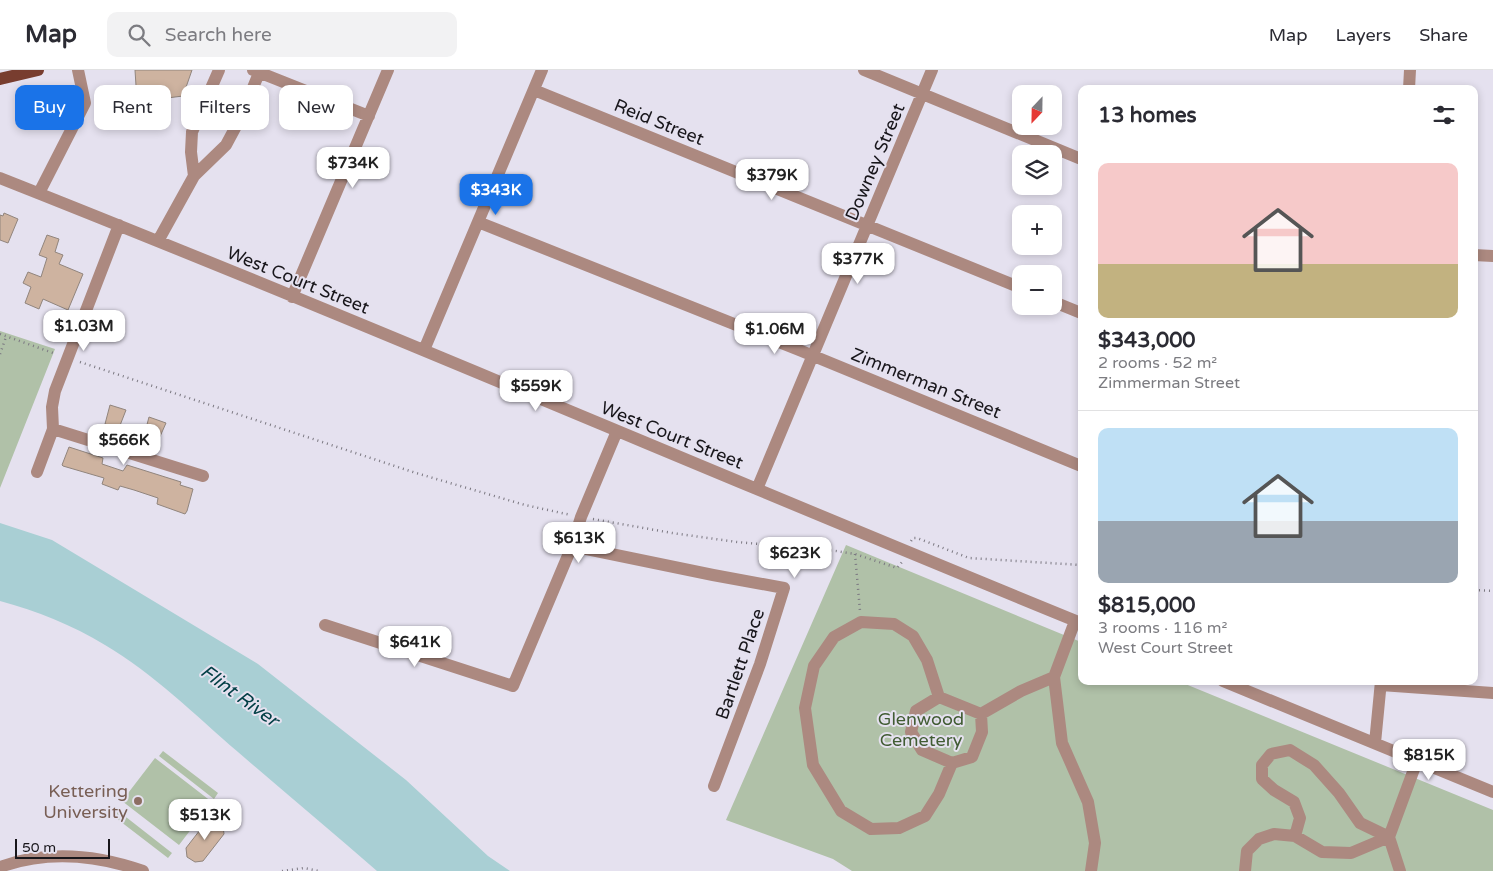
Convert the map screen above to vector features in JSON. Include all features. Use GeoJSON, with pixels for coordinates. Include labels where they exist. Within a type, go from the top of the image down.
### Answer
{"type":"FeatureCollection","features":[{"type":"Feature","properties":{"kind":"main road"},"geometry":{"type":"LineString","coordinates":[[0,79],[38,70]]}},
{"type":"Feature","properties":{"kind":"street"},"geometry":{"type":"LineString","coordinates":[[38,193],[85,102],[78,70]]}},
{"type":"Feature","properties":{"kind":"street"},"geometry":{"type":"LineString","coordinates":[[194,176],[190,152],[192,132],[219,70]]}},
{"type":"Feature","properties":{"kind":"street"},"geometry":{"type":"LineString","coordinates":[[292,297],[388,70]]}},
{"type":"Feature","properties":{"kind":"street"},"geometry":{"type":"LineString","coordinates":[[424,350],[542,70]]}},
{"type":"Feature","properties":{"kind":"street"},"geometry":{"type":"LineString","coordinates":[[864,70],[1078,158]]}},
{"type":"Feature","properties":{"kind":"street","name":"Downey Street"},"geometry":{"type":"LineString","coordinates":[[757,489],[932,70]]}},
{"type":"Feature","properties":{"kind":"street"},"geometry":{"type":"LineString","coordinates":[[1409,85],[1410,70]]}},
{"type":"Feature","properties":{"kind":"street"},"geometry":{"type":"LineString","coordinates":[[158,241],[194,176],[226,145],[241,117],[256,71],[369,116]]}},
{"type":"Feature","properties":{"kind":"street","name":"Reid Street"},"geometry":{"type":"LineString","coordinates":[[534,90],[1012,284]]}},
{"type":"Feature","properties":{"kind":"street","name":"West Court Street"},"geometry":{"type":"LineString","coordinates":[[0,178],[424,350],[843,526],[1078,622]]}},
{"type":"Feature","properties":{"kind":"street","name":"Zimmerman Street"},"geometry":{"type":"LineString","coordinates":[[478,222],[1078,465]]}},
{"type":"Feature","properties":{"kind":"street"},"geometry":{"type":"LineString","coordinates":[[37,472],[53,429],[52,408],[55,391],[119,225]]}},
{"type":"Feature","properties":{"kind":"street"},"geometry":{"type":"LineString","coordinates":[[1478,255],[1493,256]]}},
{"type":"Feature","properties":{"kind":"street"},"geometry":{"type":"LineString","coordinates":[[1062,305],[1078,312]]}},
{"type":"Feature","properties":{"kind":"street"},"geometry":{"type":"LineString","coordinates":[[53,429],[203,476]]}},
{"type":"Feature","properties":{"kind":"street"},"geometry":{"type":"LineString","coordinates":[[326,625],[513,686],[572,546],[581,517],[617,431]]}},
{"type":"Feature","properties":{"kind":"street","name":"Bartlett Place"},"geometry":{"type":"LineString","coordinates":[[572,546],[713,576],[784,588],[760,664],[714,786]]}},
{"type":"Feature","properties":{"kind":"street"},"geometry":{"type":"LineString","coordinates":[[939,698],[926,660],[913,636],[894,624],[861,622],[834,637],[814,666],[805,708],[813,765],[841,811],[872,829],[899,828],[925,816],[939,794],[952,762]]}},
{"type":"Feature","properties":{"kind":"street"},"geometry":{"type":"LineString","coordinates":[[1078,622],[1054,678],[1062,743],[1088,802],[1095,843],[1091,871]]}},
{"type":"Feature","properties":{"kind":"street"},"geometry":{"type":"LineString","coordinates":[[981,714],[1021,691],[1054,678]]}},
{"type":"Feature","properties":{"kind":"street"},"geometry":{"type":"LineString","coordinates":[[1234,685],[1493,792]]}},
{"type":"Feature","properties":{"kind":"street"},"geometry":{"type":"LineString","coordinates":[[1375,743],[1381,685]]}},
{"type":"Feature","properties":{"kind":"street"},"geometry":{"type":"LineString","coordinates":[[1403,685],[1493,693]]}},
{"type":"Feature","properties":{"kind":"street"},"geometry":{"type":"LineString","coordinates":[[939,698],[981,714]]}},
{"type":"Feature","properties":{"kind":"street"},"geometry":{"type":"LineString","coordinates":[[939,698],[916,711],[911,732],[922,750],[952,762],[972,756],[982,732],[981,714]]}},
{"type":"Feature","properties":{"kind":"street"},"geometry":{"type":"LineString","coordinates":[[1295,836],[1300,818],[1294,802],[1274,790],[1262,779],[1262,765],[1272,754],[1290,750],[1314,764],[1339,793],[1360,823],[1389,837]]}},
{"type":"Feature","properties":{"kind":"street"},"geometry":{"type":"LineString","coordinates":[[1400,871],[1389,837],[1417,761]]}},
{"type":"Feature","properties":{"kind":"street"},"geometry":{"type":"LineString","coordinates":[[1245,871],[1247,852],[1259,839],[1274,834],[1295,836],[1322,852],[1351,853],[1389,837]]}},
{"type":"Feature","properties":{"kind":"street"},"geometry":{"type":"LineString","coordinates":[[0,867],[38,858],[75,856],[108,860],[143,871]]}},
{"type":"Feature","properties":{"kind":"path"},"geometry":{"type":"LineString","coordinates":[[0,334],[61,356]]}},
{"type":"Feature","properties":{"kind":"path"},"geometry":{"type":"LineString","coordinates":[[0,354],[6,337]]}},
{"type":"Feature","properties":{"kind":"path"},"geometry":{"type":"LineString","coordinates":[[74,360],[424,476],[525,505],[574,515]]}},
{"type":"Feature","properties":{"kind":"path"},"geometry":{"type":"LineString","coordinates":[[588,518],[737,542],[836,551],[855,554],[897,568],[900,566]]}},
{"type":"Feature","properties":{"kind":"path"},"geometry":{"type":"LineString","coordinates":[[911,540],[917,538],[969,558],[1078,565]]}},
{"type":"Feature","properties":{"kind":"path"},"geometry":{"type":"LineString","coordinates":[[855,554],[861,622]]}},
{"type":"Feature","properties":{"kind":"path"},"geometry":{"type":"LineString","coordinates":[[1478,590],[1493,591]]}},
{"type":"Feature","properties":{"kind":"path"},"geometry":{"type":"LineString","coordinates":[[282,871],[304,868],[319,871]]}},
{"type":"Feature","properties":{"kind":"green space"},"geometry":{"type":"Polygon","coordinates":[[[0,331],[55,349],[0,488],[0,331]]]}},
{"type":"Feature","properties":{"kind":"green space","name":"Glenwood Cemetery"},"geometry":{"type":"Polygon","coordinates":[[[846,545],[1078,641],[1078,685],[1188,685],[1493,810],[1493,871],[852,871],[833,859],[726,820],[846,545]]]}},
{"type":"Feature","properties":{"kind":"green space"},"geometry":{"type":"Polygon","coordinates":[[[163,751],[218,793],[214,799],[159,756],[163,751]]]}},
{"type":"Feature","properties":{"kind":"green space"},"geometry":{"type":"Polygon","coordinates":[[[155,758],[212,802],[179,845],[122,801],[155,758]]]}},
{"type":"Feature","properties":{"kind":"green space"},"geometry":{"type":"Polygon","coordinates":[[[117,810],[172,853],[168,858],[112,815],[117,810]]]}},
{"type":"Feature","properties":{"kind":"water","name":"Flint River"},"geometry":{"type":"Polygon","coordinates":[[[0,523],[52,540],[258,664],[406,780],[488,856],[510,871],[377,871],[140,668],[80,631],[41,614],[0,601],[0,523]]]}},
{"type":"Feature","properties":{"kind":"building"},"geometry":{"type":"Polygon","coordinates":[[[135,70],[192,70],[187,85],[181,85],[181,96],[171,98],[171,85],[136,85],[135,70]]]}},
{"type":"Feature","properties":{"kind":"building"},"geometry":{"type":"Polygon","coordinates":[[[4,213],[18,219],[8,243],[0,240],[0,215],[3,216],[4,213]]]}},
{"type":"Feature","properties":{"kind":"building"},"geometry":{"type":"Polygon","coordinates":[[[47,235],[59,239],[55,252],[63,255],[59,264],[83,274],[68,310],[43,299],[39,309],[25,303],[31,287],[23,283],[28,272],[41,277],[47,258],[39,255],[47,235]]]}},
{"type":"Feature","properties":{"kind":"building"},"geometry":{"type":"Polygon","coordinates":[[[110,405],[126,410],[119,428],[105,424],[110,405]]]}},
{"type":"Feature","properties":{"kind":"building"},"geometry":{"type":"Polygon","coordinates":[[[149,417],[166,423],[158,441],[144,436],[149,417]]]}},
{"type":"Feature","properties":{"kind":"building"},"geometry":{"type":"Polygon","coordinates":[[[69,447],[103,458],[102,464],[123,471],[127,465],[181,482],[180,485],[193,489],[187,511],[185,514],[157,504],[158,498],[134,490],[120,486],[118,490],[102,484],[104,478],[63,466],[69,447]]]}},
{"type":"Feature","properties":{"kind":"building"},"geometry":{"type":"Polygon","coordinates":[[[216,820],[223,826],[224,834],[203,861],[195,862],[187,857],[186,848],[207,821],[216,820]]]}},
{"type":"Feature","properties":{"kind":"place","name":"Kettering University"},"geometry":{"type":"Point","coordinates":[138,801]}}]}
